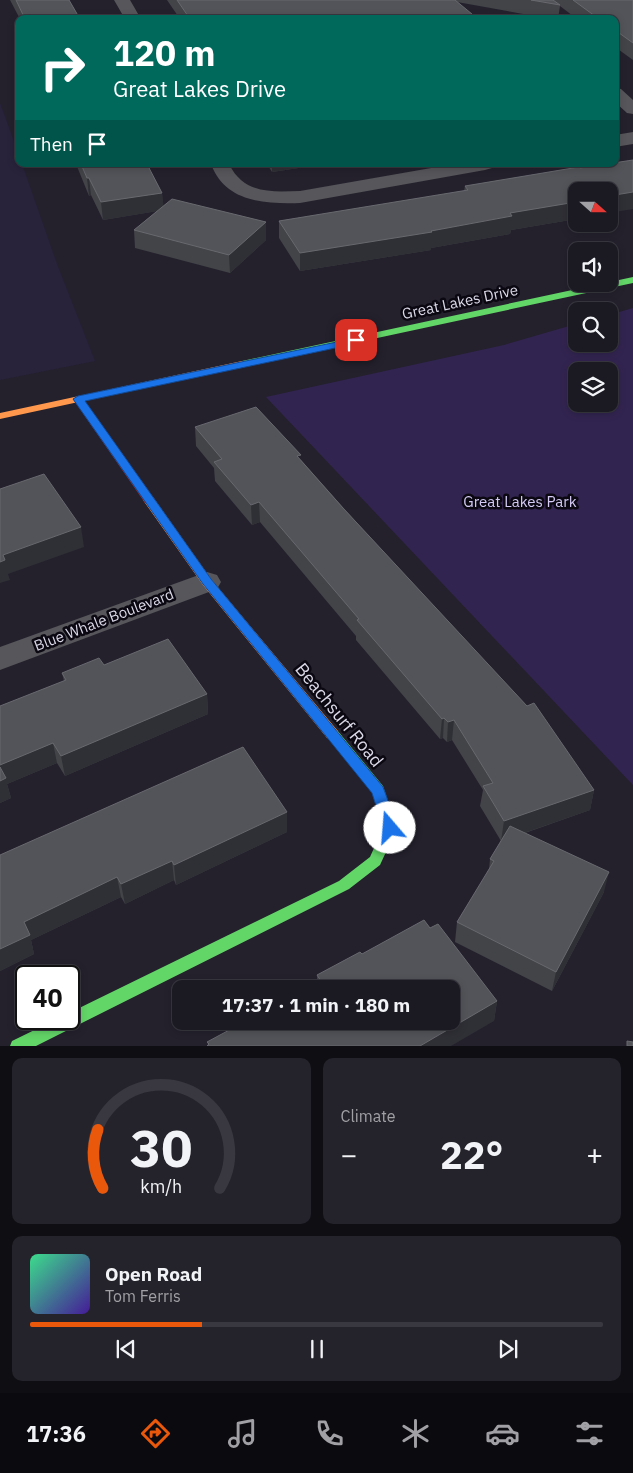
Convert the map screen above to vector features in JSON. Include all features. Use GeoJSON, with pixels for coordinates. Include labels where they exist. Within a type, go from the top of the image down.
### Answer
{"type":"FeatureCollection","features":[{"type":"Feature","properties":{"kind":"street"},"geometry":{"type":"LineString","coordinates":[[122,0],[131,15]]}},
{"type":"Feature","properties":{"kind":"street"},"geometry":{"type":"LineString","coordinates":[[619,97],[633,109]]}},
{"type":"Feature","properties":{"kind":"street"},"geometry":{"type":"LineString","coordinates":[[619,140],[633,138]]}},
{"type":"Feature","properties":{"kind":"street"},"geometry":{"type":"LineString","coordinates":[[221,167],[223,173],[232,184],[250,194],[275,198],[300,197],[468,167]]}},
{"type":"Feature","properties":{"kind":"street","name":"Great Lakes Drive"},"geometry":{"type":"LineString","coordinates":[[0,416],[633,280]]}},
{"type":"Feature","properties":{"kind":"street","name":"Beachsurf Road"},"geometry":{"type":"LineString","coordinates":[[18,1046],[344,884],[375,861],[390,828],[378,790],[207,582],[78,399]]}},
{"type":"Feature","properties":{"kind":"street","name":"Blue Whale Boulevard"},"geometry":{"type":"LineString","coordinates":[[0,659],[207,582]]}},
{"type":"Feature","properties":{"kind":"shaded area"},"geometry":{"type":"Polygon","coordinates":[[[0,103],[15,144],[15,167],[23,167],[57,264],[95,361],[0,380],[0,103]]]}},
{"type":"Feature","properties":{"kind":"green space","name":"Great Lakes Park"},"geometry":{"type":"Polygon","coordinates":[[[633,308],[633,785],[266,397],[504,345],[568,326],[568,352],[618,352],[618,312],[633,308]]]}},
{"type":"Feature","properties":{"kind":"building"},"geometry":{"type":"Polygon","coordinates":[[[16,0],[69,0],[78,15],[23,15],[16,0]]]}},
{"type":"Feature","properties":{"kind":"building"},"geometry":{"type":"Polygon","coordinates":[[[177,0],[455,0],[473,15],[187,15],[177,0]]]}},
{"type":"Feature","properties":{"kind":"building"},"geometry":{"type":"Polygon","coordinates":[[[531,0],[553,0],[560,5],[531,0]]]}},
{"type":"Feature","properties":{"kind":"building"},"geometry":{"type":"Polygon","coordinates":[[[573,0],[633,0],[633,43],[619,33],[619,15],[594,15],[573,0]]]}},
{"type":"Feature","properties":{"kind":"building"},"geometry":{"type":"Polygon","coordinates":[[[633,160],[633,192],[618,194],[618,182],[568,182],[568,203],[510,213],[512,216],[432,232],[300,253],[279,221],[468,190],[465,186],[579,167],[619,167],[619,162],[633,160]]]}},
{"type":"Feature","properties":{"kind":"building"},"geometry":{"type":"Polygon","coordinates":[[[82,167],[149,167],[162,193],[101,202],[89,178],[87,178],[82,167]]]}},
{"type":"Feature","properties":{"kind":"building"},"geometry":{"type":"Polygon","coordinates":[[[172,199],[266,222],[229,255],[134,230],[172,199]]]}},
{"type":"Feature","properties":{"kind":"building"},"geometry":{"type":"Polygon","coordinates":[[[256,407],[301,455],[297,456],[343,508],[527,706],[534,703],[594,790],[504,821],[483,786],[493,783],[454,720],[448,722],[444,718],[442,719],[259,502],[251,505],[214,462],[222,459],[195,427],[256,407]]]}},
{"type":"Feature","properties":{"kind":"building"},"geometry":{"type":"Polygon","coordinates":[[[44,474],[81,527],[3,555],[5,560],[0,562],[0,489],[44,474]]]}},
{"type":"Feature","properties":{"kind":"building"},"geometry":{"type":"Polygon","coordinates":[[[168,639],[207,694],[61,756],[53,743],[0,765],[0,706],[66,680],[62,673],[99,658],[104,665],[168,639]]]}},
{"type":"Feature","properties":{"kind":"building"},"geometry":{"type":"Polygon","coordinates":[[[243,747],[287,812],[174,865],[172,861],[121,884],[117,877],[24,922],[30,935],[0,949],[0,855],[243,747]]]}},
{"type":"Feature","properties":{"kind":"building"},"geometry":{"type":"Polygon","coordinates":[[[0,767],[6,778],[0,781],[0,767]]]}},
{"type":"Feature","properties":{"kind":"building"},"geometry":{"type":"Polygon","coordinates":[[[510,826],[609,872],[556,972],[457,922],[494,861],[490,859],[510,826]]]}},
{"type":"Feature","properties":{"kind":"building"},"geometry":{"type":"Polygon","coordinates":[[[424,920],[430,928],[438,924],[497,1001],[460,1023],[460,980],[320,980],[317,975],[360,952],[362,954],[424,920]]]}},
{"type":"Feature","properties":{"kind":"building"},"geometry":{"type":"Polygon","coordinates":[[[229,1030],[447,1030],[420,1046],[207,1046],[209,1044],[207,1042],[229,1030]]]}},
{"type":"Feature","properties":{"kind":"building"},"geometry":{"type":"Polygon","coordinates":[[[627,1041],[633,1042],[633,1046],[627,1046],[627,1041]]]}},
{"type":"Feature","properties":{"kind":"traffic: fast"},"geometry":{"type":"LineString","coordinates":[[242,364],[633,280]]}},
{"type":"Feature","properties":{"kind":"traffic: fast"},"geometry":{"type":"LineString","coordinates":[[18,1046],[344,885],[375,861],[390,828],[378,790],[332,734]]}},
{"type":"Feature","properties":{"kind":"traffic: slow"},"geometry":{"type":"LineString","coordinates":[[0,416],[242,364]]}},
{"type":"Feature","properties":{"kind":"traffic: slow"},"geometry":{"type":"LineString","coordinates":[[149,500],[207,582],[332,734]]}},
{"type":"Feature","properties":{"kind":"traffic: jam"},"geometry":{"type":"LineString","coordinates":[[78,399],[149,500]]}},
{"type":"Feature","properties":{"kind":"route"},"geometry":{"type":"LineString","coordinates":[[356,340],[78,399],[207,582],[378,790],[390,828]]}}]}
